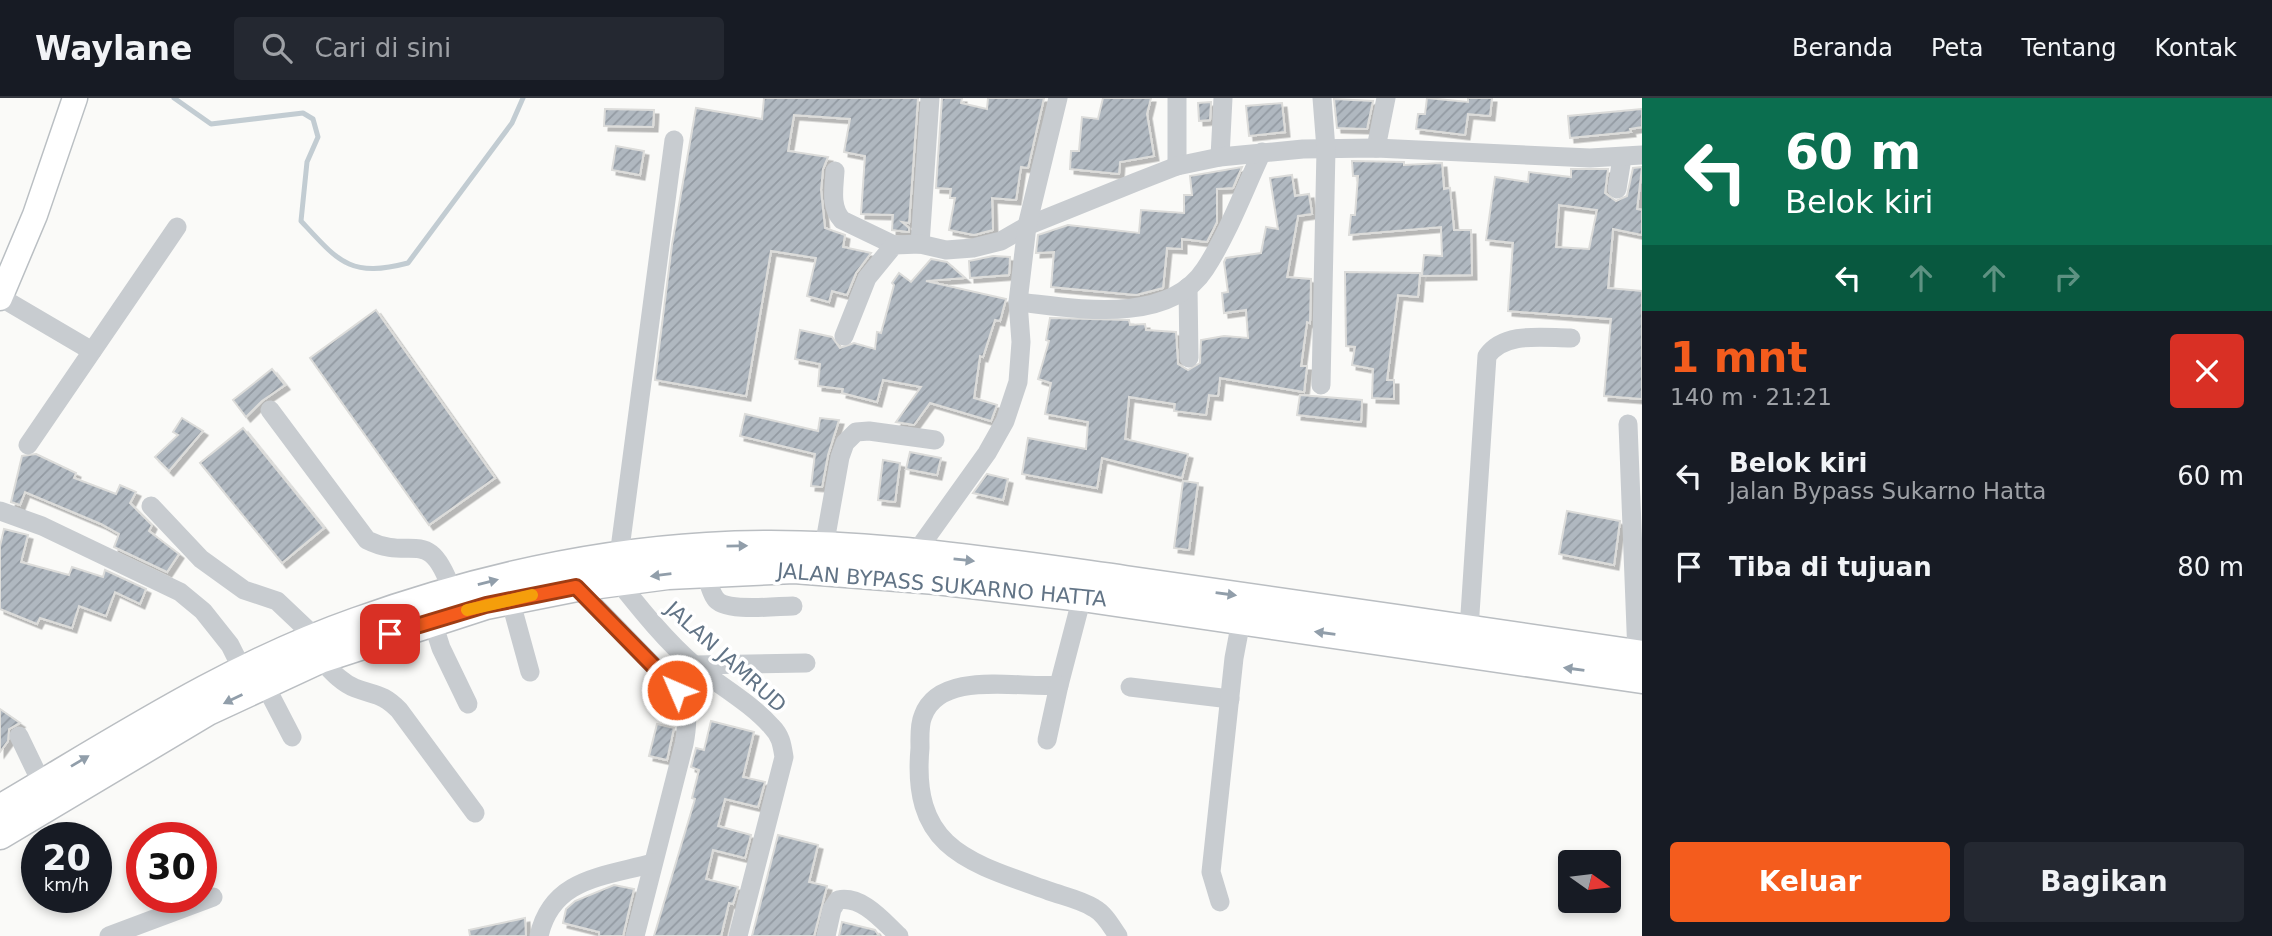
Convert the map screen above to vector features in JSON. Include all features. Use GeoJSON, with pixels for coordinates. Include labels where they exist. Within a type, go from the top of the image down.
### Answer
{"type":"FeatureCollection","features":[{"type":"Feature","properties":{"kind":"highway","name":"JALAN BYPASS SUKARNO HATTA"},"geometry":{"type":"LineString","coordinates":[[317,648],[510,600],[576,587],[619,569],[709,547],[824,547],[1073,573],[1366,627],[1640,663]]}},
{"type":"Feature","properties":{"kind":"highway","name":"JALAN BYPASS SUKARNO HATTA"},"geometry":{"type":"LineString","coordinates":[[0,809],[148,720],[452,591],[532,571],[782,569],[846,572],[1082,597],[1241,621],[1366,627]]}},
{"type":"Feature","properties":{"kind":"highway","name":"JALAN BYPASS SUKARNO HATTA"},"geometry":{"type":"LineString","coordinates":[[1415,634],[1469,629],[1640,663]]}},
{"type":"Feature","properties":{"kind":"highway","name":"JALAN BYPASS SUKARNO HATTA"},"geometry":{"type":"LineString","coordinates":[[0,835],[156,740],[253,676]]}},
{"type":"Feature","properties":{"kind":"main road"},"geometry":{"type":"LineString","coordinates":[[0,298],[36,215],[75,98]]}},
{"type":"Feature","properties":{"kind":"street"},"geometry":{"type":"LineString","coordinates":[[920,244],[930,98]]}},
{"type":"Feature","properties":{"kind":"street"},"geometry":{"type":"LineString","coordinates":[[915,555],[987,453],[1005,421],[1018,382],[1021,342],[1018,302],[1027,226],[1058,98]]}},
{"type":"Feature","properties":{"kind":"street"},"geometry":{"type":"LineString","coordinates":[[1177,98],[1177,166]]}},
{"type":"Feature","properties":{"kind":"street"},"geometry":{"type":"LineString","coordinates":[[1220,158],[1223,98]]}},
{"type":"Feature","properties":{"kind":"street"},"geometry":{"type":"LineString","coordinates":[[1321,385],[1325,149],[1322,98]]}},
{"type":"Feature","properties":{"kind":"street"},"geometry":{"type":"LineString","coordinates":[[1376,148],[1386,98]]}},
{"type":"Feature","properties":{"kind":"street"},"geometry":{"type":"LineString","coordinates":[[619,569],[674,140]]}},
{"type":"Feature","properties":{"kind":"street"},"geometry":{"type":"LineString","coordinates":[[835,171],[833,200],[836,214],[842,220],[894,245],[920,244],[946,250],[973,248],[1001,241],[1027,226],[1177,166],[1262,152],[1376,148],[1622,158],[1642,155]]}},
{"type":"Feature","properties":{"kind":"street"},"geometry":{"type":"LineString","coordinates":[[1018,302],[1088,309],[1133,309],[1188,287],[1205,270],[1262,152]]}},
{"type":"Feature","properties":{"kind":"street"},"geometry":{"type":"LineString","coordinates":[[1617,189],[1622,158]]}},
{"type":"Feature","properties":{"kind":"street"},"geometry":{"type":"LineString","coordinates":[[28,445],[177,227]]}},
{"type":"Feature","properties":{"kind":"street"},"geometry":{"type":"LineString","coordinates":[[844,336],[867,278],[880,258],[894,245]]}},
{"type":"Feature","properties":{"kind":"street"},"geometry":{"type":"LineString","coordinates":[[1188,287],[1189,358]]}},
{"type":"Feature","properties":{"kind":"street"},"geometry":{"type":"LineString","coordinates":[[0,298],[92,351]]}},
{"type":"Feature","properties":{"kind":"street"},"geometry":{"type":"LineString","coordinates":[[1469,629],[1487,356],[1494,346],[1506,341],[1571,338]]}},
{"type":"Feature","properties":{"kind":"street"},"geometry":{"type":"LineString","coordinates":[[270,410],[367,540],[378,546],[429,551],[444,567],[452,591]]}},
{"type":"Feature","properties":{"kind":"street"},"geometry":{"type":"LineString","coordinates":[[1628,424],[1640,663]]}},
{"type":"Feature","properties":{"kind":"street"},"geometry":{"type":"LineString","coordinates":[[824,547],[840,457],[845,443],[856,432],[869,431],[935,440]]}},
{"type":"Feature","properties":{"kind":"street"},"geometry":{"type":"LineString","coordinates":[[151,506],[201,559],[244,590],[276,601],[317,648],[337,677],[354,688],[384,696],[399,710],[475,813]]}},
{"type":"Feature","properties":{"kind":"street"},"geometry":{"type":"LineString","coordinates":[[0,511],[42,526],[180,592],[210,620],[230,645],[292,737]]}},
{"type":"Feature","properties":{"kind":"street","name":"JALAN JAMRUD"},"geometry":{"type":"LineString","coordinates":[[619,569],[655,628],[695,665],[773,727],[782,741],[784,757],[738,936]]}},
{"type":"Feature","properties":{"kind":"street"},"geometry":{"type":"LineString","coordinates":[[705,571],[716,600],[722,604],[733,607],[793,606]]}},
{"type":"Feature","properties":{"kind":"street"},"geometry":{"type":"LineString","coordinates":[[576,587],[677,690],[685,703],[688,724],[684,744],[635,936]]}},
{"type":"Feature","properties":{"kind":"street"},"geometry":{"type":"LineString","coordinates":[[1047,740],[1082,597]]}},
{"type":"Feature","properties":{"kind":"street"},"geometry":{"type":"LineString","coordinates":[[510,600],[530,672]]}},
{"type":"Feature","properties":{"kind":"street"},"geometry":{"type":"LineString","coordinates":[[432,620],[441,648],[468,704]]}},
{"type":"Feature","properties":{"kind":"street"},"geometry":{"type":"LineString","coordinates":[[1220,902],[1211,872],[1241,621]]}},
{"type":"Feature","properties":{"kind":"street"},"geometry":{"type":"LineString","coordinates":[[695,665],[806,663]]}},
{"type":"Feature","properties":{"kind":"street"},"geometry":{"type":"LineString","coordinates":[[1059,685],[960,685],[937,697],[923,715],[918,765],[919,799],[930,823],[953,850],[984,869],[1094,907],[1118,936]]}},
{"type":"Feature","properties":{"kind":"street"},"geometry":{"type":"LineString","coordinates":[[1130,687],[1230,699]]}},
{"type":"Feature","properties":{"kind":"street"},"geometry":{"type":"LineString","coordinates":[[19,736],[42,784]]}},
{"type":"Feature","properties":{"kind":"street"},"geometry":{"type":"LineString","coordinates":[[539,936],[543,918],[555,899],[572,886],[653,863]]}},
{"type":"Feature","properties":{"kind":"street"},"geometry":{"type":"LineString","coordinates":[[826,936],[832,909],[838,900],[847,898],[859,901],[899,936]]}},
{"type":"Feature","properties":{"kind":"street"},"geometry":{"type":"LineString","coordinates":[[109,936],[171,913]]}},
{"type":"Feature","properties":{"kind":"building"},"geometry":{"type":"Polygon","coordinates":[[[764,98],[918,98],[909,223],[902,222],[909,228],[909,232],[892,230],[893,215],[861,214],[865,156],[844,152],[850,119],[794,115],[788,151],[828,157],[823,169],[821,190],[825,228],[845,235],[843,247],[871,253],[856,273],[847,295],[832,291],[829,302],[807,296],[816,258],[771,251],[746,396],[655,380],[672,245],[696,108],[762,119],[764,98]]]}},
{"type":"Feature","properties":{"kind":"building"},"geometry":{"type":"Polygon","coordinates":[[[942,98],[962,98],[961,103],[987,109],[988,98],[1044,98],[1028,168],[1021,167],[1016,200],[992,198],[993,230],[974,235],[949,230],[955,198],[950,198],[951,189],[936,188],[942,98]]]}},
{"type":"Feature","properties":{"kind":"building"},"geometry":{"type":"Polygon","coordinates":[[[1103,98],[1151,98],[1147,114],[1154,156],[1120,162],[1119,174],[1070,169],[1071,151],[1079,151],[1082,117],[1098,119],[1103,98]]]}},
{"type":"Feature","properties":{"kind":"building"},"geometry":{"type":"Polygon","coordinates":[[[1427,98],[1468,102],[1468,98],[1492,98],[1490,116],[1468,114],[1465,135],[1416,129],[1418,114],[1425,114],[1427,98]]]}},
{"type":"Feature","properties":{"kind":"building"},"geometry":{"type":"Polygon","coordinates":[[[1334,99],[1373,101],[1367,129],[1337,128],[1334,99]]]}},
{"type":"Feature","properties":{"kind":"building"},"geometry":{"type":"Polygon","coordinates":[[[1211,102],[1210,120],[1199,121],[1198,103],[1211,102]]]}},
{"type":"Feature","properties":{"kind":"building"},"geometry":{"type":"Polygon","coordinates":[[[1282,103],[1285,132],[1249,136],[1246,106],[1282,103]]]}},
{"type":"Feature","properties":{"kind":"building"},"geometry":{"type":"Polygon","coordinates":[[[605,109],[654,110],[653,127],[604,126],[605,109]]]}},
{"type":"Feature","properties":{"kind":"building"},"geometry":{"type":"Polygon","coordinates":[[[1642,109],[1642,127],[1630,129],[1631,132],[1570,138],[1568,116],[1642,109]]]}},
{"type":"Feature","properties":{"kind":"building"},"geometry":{"type":"Polygon","coordinates":[[[616,146],[644,151],[640,175],[612,170],[616,146]]]}},
{"type":"Feature","properties":{"kind":"building"},"geometry":{"type":"Polygon","coordinates":[[[1352,161],[1404,162],[1404,165],[1442,163],[1444,189],[1450,188],[1454,230],[1471,230],[1472,275],[1422,276],[1424,255],[1442,256],[1441,227],[1349,235],[1351,215],[1355,215],[1358,176],[1353,176],[1352,161]]]}},
{"type":"Feature","properties":{"kind":"building"},"geometry":{"type":"Polygon","coordinates":[[[1242,167],[1233,188],[1217,189],[1217,222],[1207,242],[1182,239],[1182,249],[1167,248],[1163,288],[1136,295],[1051,287],[1054,252],[1036,253],[1038,235],[1068,225],[1139,233],[1141,210],[1184,213],[1184,195],[1192,195],[1190,176],[1242,167]]]}},
{"type":"Feature","properties":{"kind":"building"},"geometry":{"type":"Polygon","coordinates":[[[1642,167],[1637,209],[1642,210],[1642,235],[1613,229],[1608,288],[1642,291],[1642,399],[1604,396],[1611,319],[1508,311],[1513,243],[1486,240],[1495,177],[1528,182],[1529,172],[1571,177],[1571,169],[1608,169],[1605,193],[1616,201],[1627,196],[1633,168],[1642,167]],[[1559,205],[1556,247],[1589,249],[1597,210],[1559,205]]]}},
{"type":"Feature","properties":{"kind":"building"},"geometry":{"type":"Polygon","coordinates":[[[1292,175],[1295,196],[1309,194],[1312,214],[1298,216],[1287,277],[1311,279],[1310,323],[1307,322],[1301,366],[1307,366],[1304,392],[1220,378],[1218,396],[1209,395],[1206,415],[1174,411],[1175,404],[1129,397],[1125,439],[1188,454],[1182,478],[1102,458],[1097,488],[1022,474],[1028,438],[1086,449],[1088,422],[1045,414],[1051,383],[1038,379],[1049,341],[1046,340],[1050,318],[1129,320],[1130,325],[1145,324],[1146,330],[1176,332],[1178,364],[1188,370],[1200,363],[1201,340],[1224,336],[1248,338],[1246,310],[1224,313],[1222,293],[1228,292],[1224,262],[1226,258],[1261,253],[1266,227],[1278,229],[1270,178],[1292,175]]]}},
{"type":"Feature","properties":{"kind":"building"},"geometry":{"type":"Polygon","coordinates":[[[993,256],[1010,257],[1009,275],[970,278],[969,261],[993,256]]]}},
{"type":"Feature","properties":{"kind":"building"},"geometry":{"type":"Polygon","coordinates":[[[931,259],[947,262],[965,278],[926,281],[1006,299],[1000,321],[995,320],[983,357],[980,356],[974,398],[997,405],[991,421],[930,403],[914,425],[896,422],[921,387],[883,380],[877,402],[842,393],[843,389],[818,386],[820,364],[795,359],[800,330],[832,337],[840,348],[854,343],[875,349],[877,332],[881,333],[894,285],[892,283],[899,273],[911,282],[931,259]]]}},
{"type":"Feature","properties":{"kind":"building"},"geometry":{"type":"Polygon","coordinates":[[[1345,272],[1420,273],[1418,297],[1398,295],[1387,380],[1394,380],[1394,399],[1372,398],[1373,369],[1352,365],[1355,347],[1346,346],[1345,272]]]}},
{"type":"Feature","properties":{"kind":"building"},"geometry":{"type":"Polygon","coordinates":[[[376,310],[495,478],[429,525],[310,358],[376,310]]]}},
{"type":"Feature","properties":{"kind":"building"},"geometry":{"type":"Polygon","coordinates":[[[272,369],[285,385],[262,401],[246,417],[233,400],[272,369]]]}},
{"type":"Feature","properties":{"kind":"building"},"geometry":{"type":"Polygon","coordinates":[[[1300,395],[1362,400],[1361,422],[1297,415],[1300,395]]]}},
{"type":"Feature","properties":{"kind":"building"},"geometry":{"type":"Polygon","coordinates":[[[745,414],[818,431],[820,418],[839,420],[822,487],[811,486],[815,454],[740,436],[745,414]]]}},
{"type":"Feature","properties":{"kind":"building"},"geometry":{"type":"Polygon","coordinates":[[[182,418],[203,431],[169,471],[155,457],[178,435],[173,432],[182,418]]]}},
{"type":"Feature","properties":{"kind":"building"},"geometry":{"type":"Polygon","coordinates":[[[243,428],[324,528],[282,563],[200,463],[243,428]]]}},
{"type":"Feature","properties":{"kind":"building"},"geometry":{"type":"Polygon","coordinates":[[[910,452],[941,458],[937,475],[906,469],[910,452]]]}},
{"type":"Feature","properties":{"kind":"building"},"geometry":{"type":"Polygon","coordinates":[[[36,454],[76,473],[74,478],[116,494],[120,485],[136,492],[130,503],[152,525],[149,531],[179,554],[167,572],[114,547],[119,534],[101,524],[25,492],[20,505],[11,502],[22,456],[36,454]]]}},
{"type":"Feature","properties":{"kind":"building"},"geometry":{"type":"Polygon","coordinates":[[[883,460],[900,463],[895,502],[878,500],[883,460]]]}},
{"type":"Feature","properties":{"kind":"building"},"geometry":{"type":"Polygon","coordinates":[[[987,474],[1008,479],[1003,500],[973,493],[987,474]]]}},
{"type":"Feature","properties":{"kind":"building"},"geometry":{"type":"Polygon","coordinates":[[[1183,481],[1198,483],[1189,550],[1174,548],[1183,481]]]}},
{"type":"Feature","properties":{"kind":"building"},"geometry":{"type":"Polygon","coordinates":[[[1567,511],[1620,521],[1614,565],[1559,554],[1567,511]]]}},
{"type":"Feature","properties":{"kind":"building"},"geometry":{"type":"Polygon","coordinates":[[[4,529],[28,535],[21,562],[69,575],[72,567],[103,577],[105,570],[146,589],[140,604],[115,592],[106,616],[79,606],[72,628],[40,618],[37,624],[0,609],[0,546],[4,529]]]}},
{"type":"Feature","properties":{"kind":"building"},"geometry":{"type":"Polygon","coordinates":[[[0,709],[20,723],[9,729],[8,741],[0,752],[0,709]]]}},
{"type":"Feature","properties":{"kind":"building"},"geometry":{"type":"Polygon","coordinates":[[[711,721],[754,732],[743,777],[765,782],[758,807],[725,799],[718,826],[751,835],[745,858],[713,850],[706,879],[738,887],[733,904],[729,903],[721,936],[654,936],[695,799],[692,798],[699,770],[691,767],[696,748],[704,750],[711,721]]]}},
{"type":"Feature","properties":{"kind":"building"},"geometry":{"type":"Polygon","coordinates":[[[657,724],[674,728],[667,760],[649,756],[657,724]]]}},
{"type":"Feature","properties":{"kind":"building"},"geometry":{"type":"Polygon","coordinates":[[[778,835],[818,845],[809,882],[827,886],[814,936],[752,936],[778,835]]]}},
{"type":"Feature","properties":{"kind":"building"},"geometry":{"type":"Polygon","coordinates":[[[614,885],[634,889],[623,936],[599,936],[599,932],[563,923],[566,909],[575,901],[614,885]]]}},
{"type":"Feature","properties":{"kind":"building"},"geometry":{"type":"Polygon","coordinates":[[[525,918],[526,936],[470,936],[469,930],[525,918]]]}},
{"type":"Feature","properties":{"kind":"building"},"geometry":{"type":"Polygon","coordinates":[[[842,922],[875,930],[879,936],[839,936],[842,922]]]}},
{"type":"Feature","properties":{"kind":"waterway"},"geometry":{"type":"LineString","coordinates":[[174,98],[211,124],[303,113],[313,119],[318,137],[307,162],[301,221],[336,256],[347,263],[372,269],[408,263],[512,123],[523,98]]}},
{"type":"Feature","properties":{"kind":"slow traffic"},"geometry":{"type":"LineString","coordinates":[[467,610],[532,595]]}},
{"type":"Feature","properties":{"kind":"route"},"geometry":{"type":"LineString","coordinates":[[390,634],[486,605],[576,587],[677,690]]}}]}
